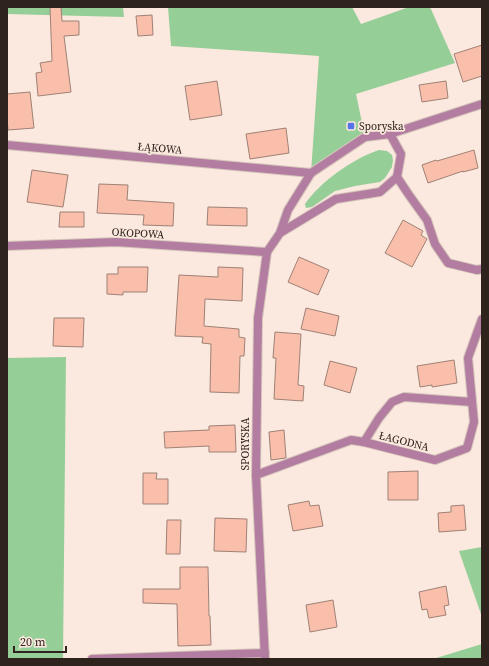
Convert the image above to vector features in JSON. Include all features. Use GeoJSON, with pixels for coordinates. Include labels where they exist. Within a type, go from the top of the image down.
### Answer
{"type":"FeatureCollection","features":[{"type":"Feature","properties":{"kind":"street","name":"SPORYSKA"},"geometry":{"type":"LineString","coordinates":[[265,656],[256,475],[258,318],[267,252],[280,233],[288,210],[311,173],[365,136],[390,134],[482,104]]}},
{"type":"Feature","properties":{"kind":"street"},"geometry":{"type":"LineString","coordinates":[[390,134],[401,154],[397,177],[427,220],[435,244],[448,263],[477,270],[482,269]]}},
{"type":"Feature","properties":{"kind":"street","name":"ŁĄKOWA"},"geometry":{"type":"LineString","coordinates":[[7,145],[311,173]]}},
{"type":"Feature","properties":{"kind":"street","name":"SPORYSKA"},"geometry":{"type":"LineString","coordinates":[[280,233],[336,199],[380,192],[397,177]]}},
{"type":"Feature","properties":{"kind":"street","name":"OKOPOWA"},"geometry":{"type":"LineString","coordinates":[[7,246],[116,242],[267,252]]}},
{"type":"Feature","properties":{"kind":"street","name":"ŁAGODNA"},"geometry":{"type":"LineString","coordinates":[[256,475],[351,440],[435,460],[467,448],[474,422],[468,358],[482,319]]}},
{"type":"Feature","properties":{"kind":"street"},"geometry":{"type":"LineString","coordinates":[[364,442],[379,418],[392,402],[404,397],[472,402]]}},
{"type":"Feature","properties":{"kind":"street"},"geometry":{"type":"LineString","coordinates":[[92,659],[265,656]]}},
{"type":"Feature","properties":{"kind":"green space"},"geometry":{"type":"Polygon","coordinates":[[[7,7],[123,7],[124,17],[7,14],[7,7]]]}},
{"type":"Feature","properties":{"kind":"green space"},"geometry":{"type":"Polygon","coordinates":[[[168,7],[352,7],[361,24],[409,7],[430,7],[455,63],[356,94],[365,137],[311,173],[319,56],[171,46],[168,7]]]}},
{"type":"Feature","properties":{"kind":"green space"},"geometry":{"type":"Polygon","coordinates":[[[379,150],[387,151],[392,155],[393,160],[392,167],[385,178],[380,182],[335,191],[312,207],[306,208],[305,204],[311,196],[328,179],[359,159],[379,150]]]}},
{"type":"Feature","properties":{"kind":"green space"},"geometry":{"type":"Polygon","coordinates":[[[66,357],[63,659],[7,659],[7,358],[66,357]]]}},
{"type":"Feature","properties":{"kind":"green space"},"geometry":{"type":"Polygon","coordinates":[[[482,547],[482,617],[459,551],[482,547]]]}},
{"type":"Feature","properties":{"kind":"green space"},"geometry":{"type":"Polygon","coordinates":[[[482,644],[482,659],[433,659],[482,644]]]}},
{"type":"Feature","properties":{"kind":"building"},"geometry":{"type":"Polygon","coordinates":[[[50,7],[61,7],[62,21],[79,21],[79,35],[64,36],[71,92],[38,96],[36,73],[42,72],[40,63],[52,61],[50,7]]]}},
{"type":"Feature","properties":{"kind":"building"},"geometry":{"type":"Polygon","coordinates":[[[152,15],[153,35],[138,36],[136,16],[152,15]]]}},
{"type":"Feature","properties":{"kind":"building"},"geometry":{"type":"Polygon","coordinates":[[[482,45],[482,76],[463,82],[454,54],[482,45]]]}},
{"type":"Feature","properties":{"kind":"building"},"geometry":{"type":"Polygon","coordinates":[[[217,81],[222,115],[190,120],[185,86],[217,81]]]}},
{"type":"Feature","properties":{"kind":"building"},"geometry":{"type":"Polygon","coordinates":[[[446,81],[448,98],[422,102],[419,85],[446,81]]]}},
{"type":"Feature","properties":{"kind":"building"},"geometry":{"type":"Polygon","coordinates":[[[30,92],[34,128],[8,130],[7,94],[30,92]]]}},
{"type":"Feature","properties":{"kind":"building"},"geometry":{"type":"Polygon","coordinates":[[[286,128],[289,153],[250,159],[246,134],[286,128]]]}},
{"type":"Feature","properties":{"kind":"building"},"geometry":{"type":"Polygon","coordinates":[[[474,150],[478,168],[463,171],[428,183],[422,165],[474,150]]]}},
{"type":"Feature","properties":{"kind":"building"},"geometry":{"type":"Polygon","coordinates":[[[32,170],[68,175],[63,207],[27,202],[32,170]]]}},
{"type":"Feature","properties":{"kind":"building"},"geometry":{"type":"Polygon","coordinates":[[[99,184],[128,185],[127,200],[174,203],[173,226],[143,225],[144,215],[97,213],[99,184]]]}},
{"type":"Feature","properties":{"kind":"building"},"geometry":{"type":"Polygon","coordinates":[[[208,207],[247,208],[247,226],[207,225],[208,207]]]}},
{"type":"Feature","properties":{"kind":"building"},"geometry":{"type":"Polygon","coordinates":[[[60,212],[84,212],[84,227],[59,227],[60,212]]]}},
{"type":"Feature","properties":{"kind":"building"},"geometry":{"type":"Polygon","coordinates":[[[403,220],[423,231],[421,235],[427,239],[412,267],[385,253],[403,220]]]}},
{"type":"Feature","properties":{"kind":"building"},"geometry":{"type":"Polygon","coordinates":[[[299,257],[329,270],[318,295],[288,282],[299,257]]]}},
{"type":"Feature","properties":{"kind":"building"},"geometry":{"type":"Polygon","coordinates":[[[118,267],[148,267],[147,292],[123,292],[123,295],[107,294],[107,274],[118,274],[118,267]]]}},
{"type":"Feature","properties":{"kind":"building"},"geometry":{"type":"Polygon","coordinates":[[[218,267],[243,268],[242,301],[205,299],[204,326],[239,329],[239,337],[245,338],[244,356],[240,356],[239,393],[210,392],[211,344],[202,343],[203,337],[175,336],[179,275],[218,277],[218,267]]]}},
{"type":"Feature","properties":{"kind":"building"},"geometry":{"type":"Polygon","coordinates":[[[306,308],[339,316],[335,336],[301,329],[306,308]]]}},
{"type":"Feature","properties":{"kind":"building"},"geometry":{"type":"Polygon","coordinates":[[[54,318],[84,318],[83,347],[53,346],[54,318]]]}},
{"type":"Feature","properties":{"kind":"building"},"geometry":{"type":"Polygon","coordinates":[[[275,332],[301,334],[298,385],[304,386],[303,401],[274,399],[276,358],[273,358],[275,332]]]}},
{"type":"Feature","properties":{"kind":"building"},"geometry":{"type":"Polygon","coordinates":[[[454,360],[457,383],[432,387],[432,385],[420,387],[417,366],[454,360]]]}},
{"type":"Feature","properties":{"kind":"building"},"geometry":{"type":"Polygon","coordinates":[[[330,361],[357,368],[350,393],[324,385],[330,361]]]}},
{"type":"Feature","properties":{"kind":"building"},"geometry":{"type":"Polygon","coordinates":[[[235,425],[236,452],[209,452],[209,446],[165,448],[164,432],[209,430],[209,426],[235,425]]]}},
{"type":"Feature","properties":{"kind":"building"},"geometry":{"type":"Polygon","coordinates":[[[284,430],[286,458],[271,460],[269,432],[284,430]]]}},
{"type":"Feature","properties":{"kind":"building"},"geometry":{"type":"Polygon","coordinates":[[[418,471],[418,500],[388,500],[388,472],[418,471]]]}},
{"type":"Feature","properties":{"kind":"building"},"geometry":{"type":"Polygon","coordinates":[[[143,473],[157,473],[156,479],[168,479],[168,504],[143,504],[143,473]]]}},
{"type":"Feature","properties":{"kind":"building"},"geometry":{"type":"Polygon","coordinates":[[[309,501],[310,506],[319,505],[323,526],[293,531],[288,505],[309,501]]]}},
{"type":"Feature","properties":{"kind":"building"},"geometry":{"type":"Polygon","coordinates":[[[464,505],[466,530],[439,532],[438,513],[451,512],[451,506],[464,505]]]}},
{"type":"Feature","properties":{"kind":"building"},"geometry":{"type":"Polygon","coordinates":[[[215,518],[247,519],[246,552],[214,551],[215,518]]]}},
{"type":"Feature","properties":{"kind":"building"},"geometry":{"type":"Polygon","coordinates":[[[167,520],[181,520],[180,554],[166,554],[167,520]]]}},
{"type":"Feature","properties":{"kind":"building"},"geometry":{"type":"Polygon","coordinates":[[[180,567],[208,567],[211,645],[178,646],[177,604],[143,603],[143,589],[180,589],[180,567]]]}},
{"type":"Feature","properties":{"kind":"building"},"geometry":{"type":"Polygon","coordinates":[[[446,586],[449,605],[444,606],[446,615],[429,618],[427,609],[422,610],[419,592],[446,586]]]}},
{"type":"Feature","properties":{"kind":"building"},"geometry":{"type":"Polygon","coordinates":[[[333,600],[337,627],[310,632],[306,605],[333,600]]]}},
{"type":"Feature","properties":{"kind":"place","name":"Sporyska"},"geometry":{"type":"Point","coordinates":[351,126]}}]}
